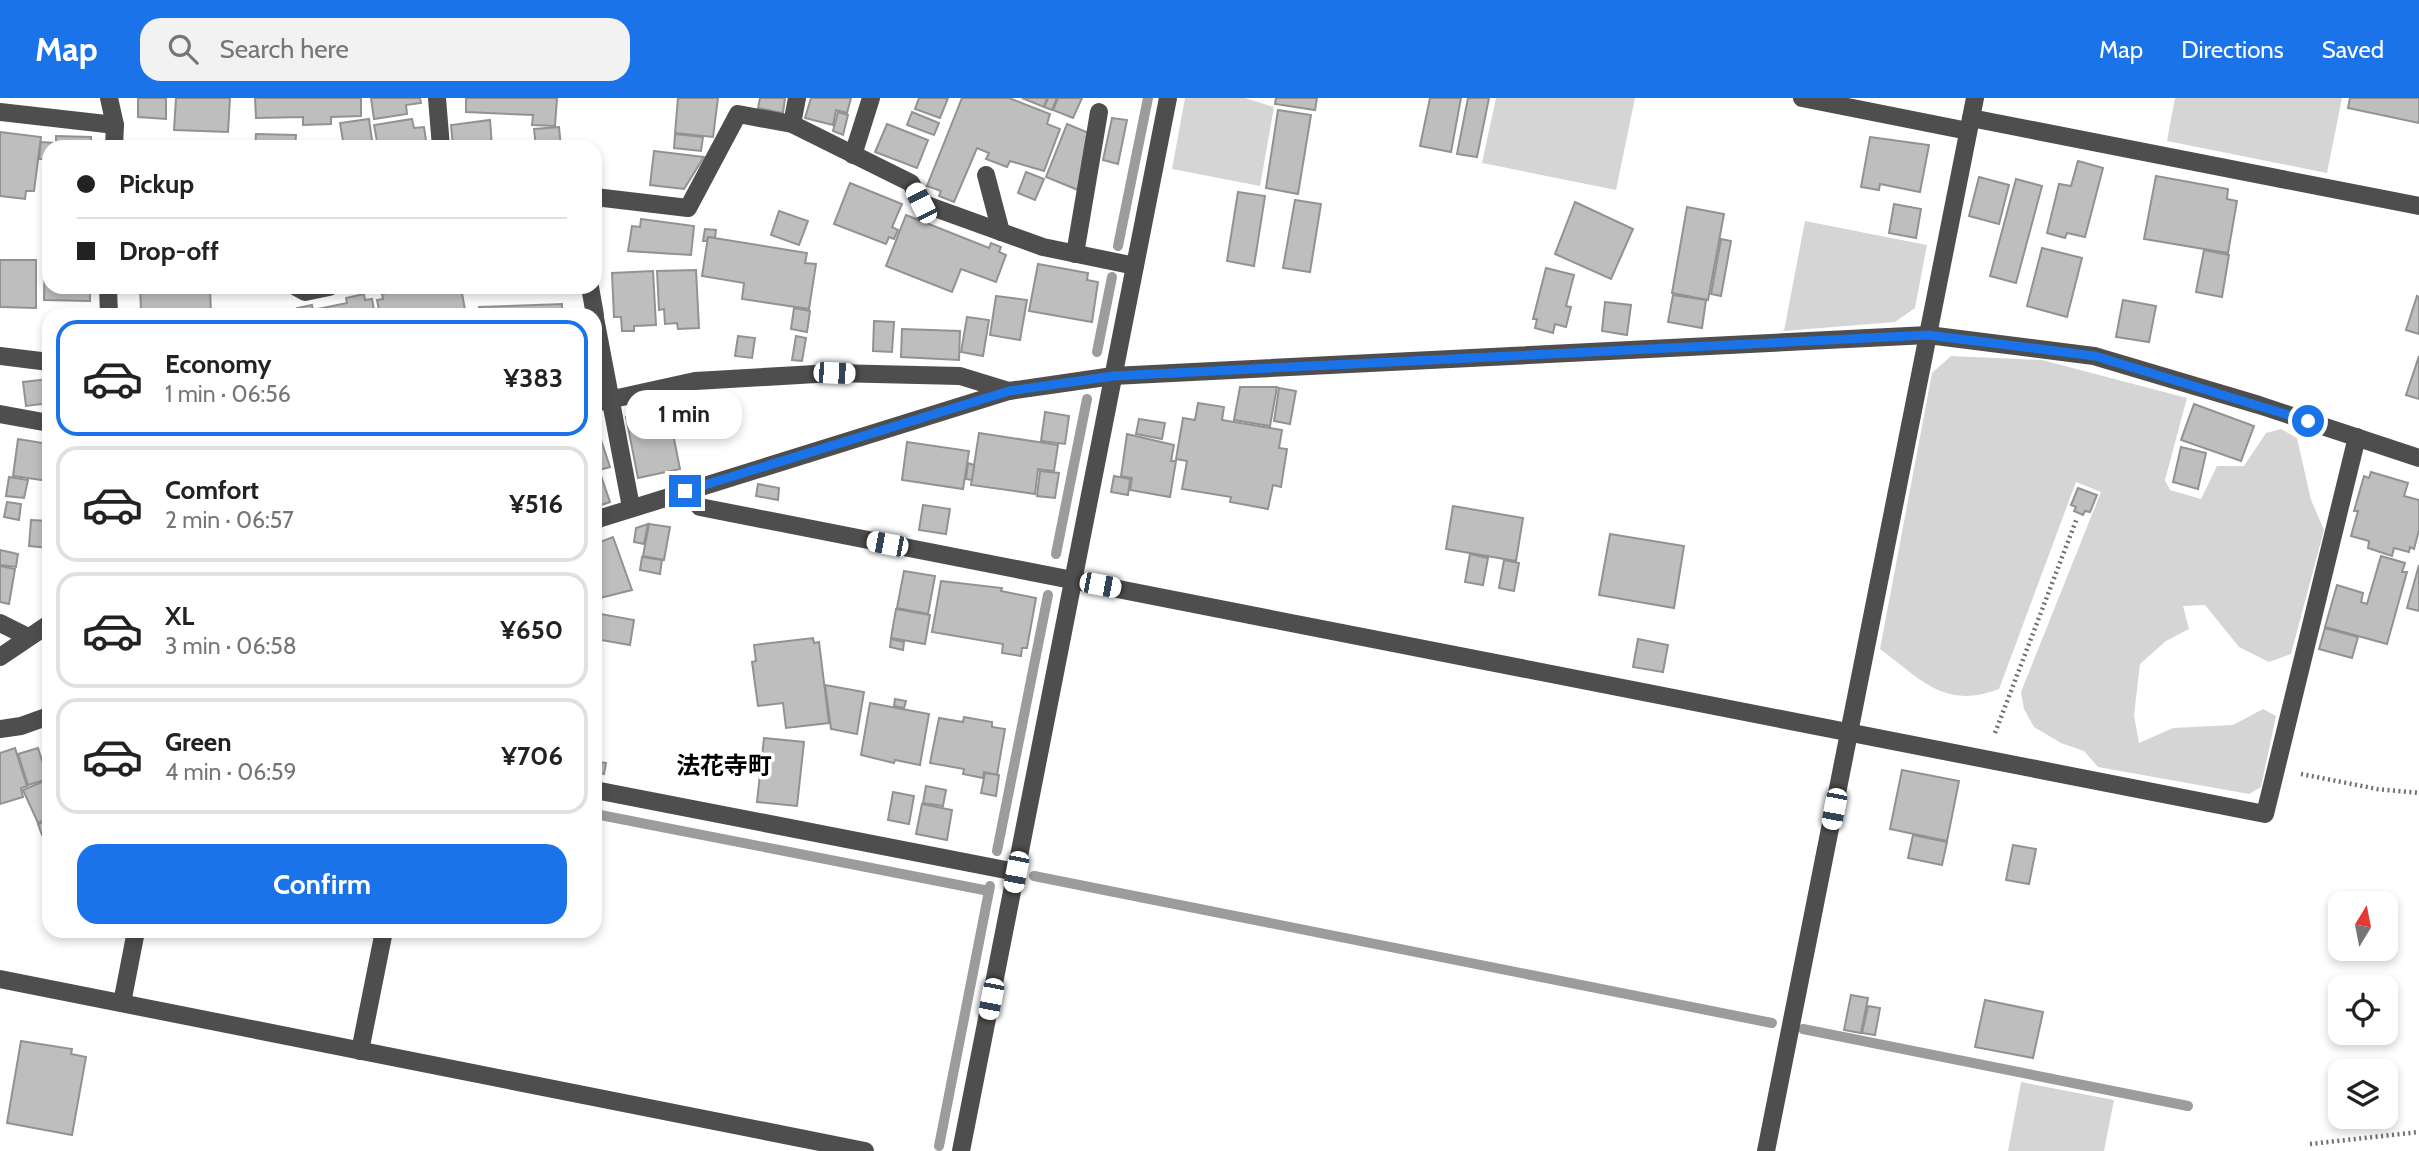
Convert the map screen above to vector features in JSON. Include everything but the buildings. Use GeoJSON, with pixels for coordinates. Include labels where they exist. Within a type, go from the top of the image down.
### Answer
{"type":"FeatureCollection","features":[{"type":"Feature","properties":{"kind":"street"},"geometry":{"type":"LineString","coordinates":[[109,98],[115,125],[114,140]]}},
{"type":"Feature","properties":{"kind":"street"},"geometry":{"type":"LineString","coordinates":[[437,98],[440,140]]}},
{"type":"Feature","properties":{"kind":"street"},"geometry":{"type":"LineString","coordinates":[[792,124],[797,98]]}},
{"type":"Feature","properties":{"kind":"street"},"geometry":{"type":"LineString","coordinates":[[853,155],[871,98]]}},
{"type":"Feature","properties":{"kind":"street"},"geometry":{"type":"LineString","coordinates":[[961,1151],[1168,98]]}},
{"type":"Feature","properties":{"kind":"street"},"geometry":{"type":"LineString","coordinates":[[1802,98],[1970,125],[2419,206]]}},
{"type":"Feature","properties":{"kind":"street"},"geometry":{"type":"LineString","coordinates":[[1766,1151],[1975,98]]}},
{"type":"Feature","properties":{"kind":"street"},"geometry":{"type":"LineString","coordinates":[[1075,254],[1099,112]]}},
{"type":"Feature","properties":{"kind":"street"},"geometry":{"type":"LineString","coordinates":[[0,113],[115,125]]}},
{"type":"Feature","properties":{"kind":"street"},"geometry":{"type":"LineString","coordinates":[[602,198],[688,208],[738,114],[792,124],[911,183],[921,203],[1001,232],[1075,254],[1135,266]]}},
{"type":"Feature","properties":{"kind":"street"},"geometry":{"type":"LineString","coordinates":[[986,175],[1001,232]]}},
{"type":"Feature","properties":{"kind":"street"},"geometry":{"type":"LineString","coordinates":[[602,518],[1009,391],[1113,376],[1928,335],[2095,356],[2419,458]]}},
{"type":"Feature","properties":{"kind":"street"},"geometry":{"type":"LineString","coordinates":[[0,356],[42,361]]}},
{"type":"Feature","properties":{"kind":"street"},"geometry":{"type":"LineString","coordinates":[[631,508],[602,402],[695,381],[834,373],[960,376],[1009,391]]}},
{"type":"Feature","properties":{"kind":"street"},"geometry":{"type":"LineString","coordinates":[[0,414],[42,421]]}},
{"type":"Feature","properties":{"kind":"street"},"geometry":{"type":"LineString","coordinates":[[685,491],[700,507],[1849,730],[2265,814],[2357,437]]}},
{"type":"Feature","properties":{"kind":"street"},"geometry":{"type":"LineString","coordinates":[[0,623],[28,637]]}},
{"type":"Feature","properties":{"kind":"street"},"geometry":{"type":"LineString","coordinates":[[0,657],[42,628]]}},
{"type":"Feature","properties":{"kind":"street"},"geometry":{"type":"LineString","coordinates":[[0,729],[21,726],[42,718]]}},
{"type":"Feature","properties":{"kind":"street"},"geometry":{"type":"LineString","coordinates":[[602,791],[1016,872]]}},
{"type":"Feature","properties":{"kind":"street"},"geometry":{"type":"LineString","coordinates":[[122,1003],[135,938]]}},
{"type":"Feature","properties":{"kind":"street"},"geometry":{"type":"LineString","coordinates":[[360,1051],[383,938]]}},
{"type":"Feature","properties":{"kind":"street"},"geometry":{"type":"LineString","coordinates":[[0,979],[864,1151]]}},
{"type":"Feature","properties":{"kind":"path"},"geometry":{"type":"LineString","coordinates":[[1985,758],[2077,518]]}},
{"type":"Feature","properties":{"kind":"path"},"geometry":{"type":"LineString","coordinates":[[2276,769],[2377,789],[2419,793]]}},
{"type":"Feature","properties":{"kind":"path"},"geometry":{"type":"LineString","coordinates":[[2310,1143],[2419,1132]]}},
{"type":"Feature","properties":{"kind":"shaded area"},"geometry":{"type":"Polygon","coordinates":[[[1185,98],[1245,98],[1274,107],[1260,186],[1172,169],[1185,98]]]}},
{"type":"Feature","properties":{"kind":"shaded area"},"geometry":{"type":"Polygon","coordinates":[[[1496,98],[1635,98],[1616,190],[1482,163],[1496,98]]]}},
{"type":"Feature","properties":{"kind":"shaded area"},"geometry":{"type":"Polygon","coordinates":[[[2175,98],[2342,98],[2327,173],[2167,141],[2175,98]]]}},
{"type":"Feature","properties":{"kind":"shaded area"},"geometry":{"type":"Polygon","coordinates":[[[1805,221],[1927,245],[1915,308],[1895,322],[1784,331],[1805,221]]]}},
{"type":"Feature","properties":{"kind":"shaded area"},"geometry":{"type":"Polygon","coordinates":[[[1951,356],[2042,360],[2187,398],[2165,480],[2170,490],[2201,499],[2217,466],[2244,466],[2266,433],[2281,429],[2297,438],[2311,500],[2324,530],[2291,654],[2269,662],[2239,647],[2205,605],[2183,606],[2189,629],[2166,641],[2140,664],[2134,715],[2139,743],[2173,728],[2233,725],[2263,709],[2276,716],[2261,787],[2249,794],[2098,767],[2084,751],[2061,743],[2034,727],[2024,709],[2021,692],[2101,492],[2076,482],[1999,689],[1980,695],[1948,693],[1921,680],[1880,649],[1932,373],[1951,356]]]}},
{"type":"Feature","properties":{"kind":"shaded area"},"geometry":{"type":"Polygon","coordinates":[[[2021,1082],[2114,1100],[2104,1151],[2008,1151],[2021,1082]]]}},
{"type":"Feature","properties":{"kind":"waterway"},"geometry":{"type":"LineString","coordinates":[[1118,246],[1148,98]]}},
{"type":"Feature","properties":{"kind":"waterway"},"geometry":{"type":"LineString","coordinates":[[1097,352],[1112,277]]}},
{"type":"Feature","properties":{"kind":"waterway"},"geometry":{"type":"LineString","coordinates":[[1056,554],[1087,399]]}},
{"type":"Feature","properties":{"kind":"waterway"},"geometry":{"type":"LineString","coordinates":[[997,851],[1048,595]]}},
{"type":"Feature","properties":{"kind":"waterway"},"geometry":{"type":"LineString","coordinates":[[602,815],[989,891]]}},
{"type":"Feature","properties":{"kind":"waterway"},"geometry":{"type":"LineString","coordinates":[[1034,876],[1772,1023]]}},
{"type":"Feature","properties":{"kind":"waterway"},"geometry":{"type":"LineString","coordinates":[[939,1146],[990,886]]}},
{"type":"Feature","properties":{"kind":"waterway"},"geometry":{"type":"LineString","coordinates":[[1803,1029],[2188,1106]]}},
{"type":"Feature","properties":{"kind":"district","name":"法花寺町"},"geometry":{"type":"Point","coordinates":[724,766]}},
{"type":"Feature","properties":{"kind":"route"},"geometry":{"type":"LineString","coordinates":[[685,491],[1009,391],[1113,376],[1928,335],[2095,356],[2308,421]]}}]}
